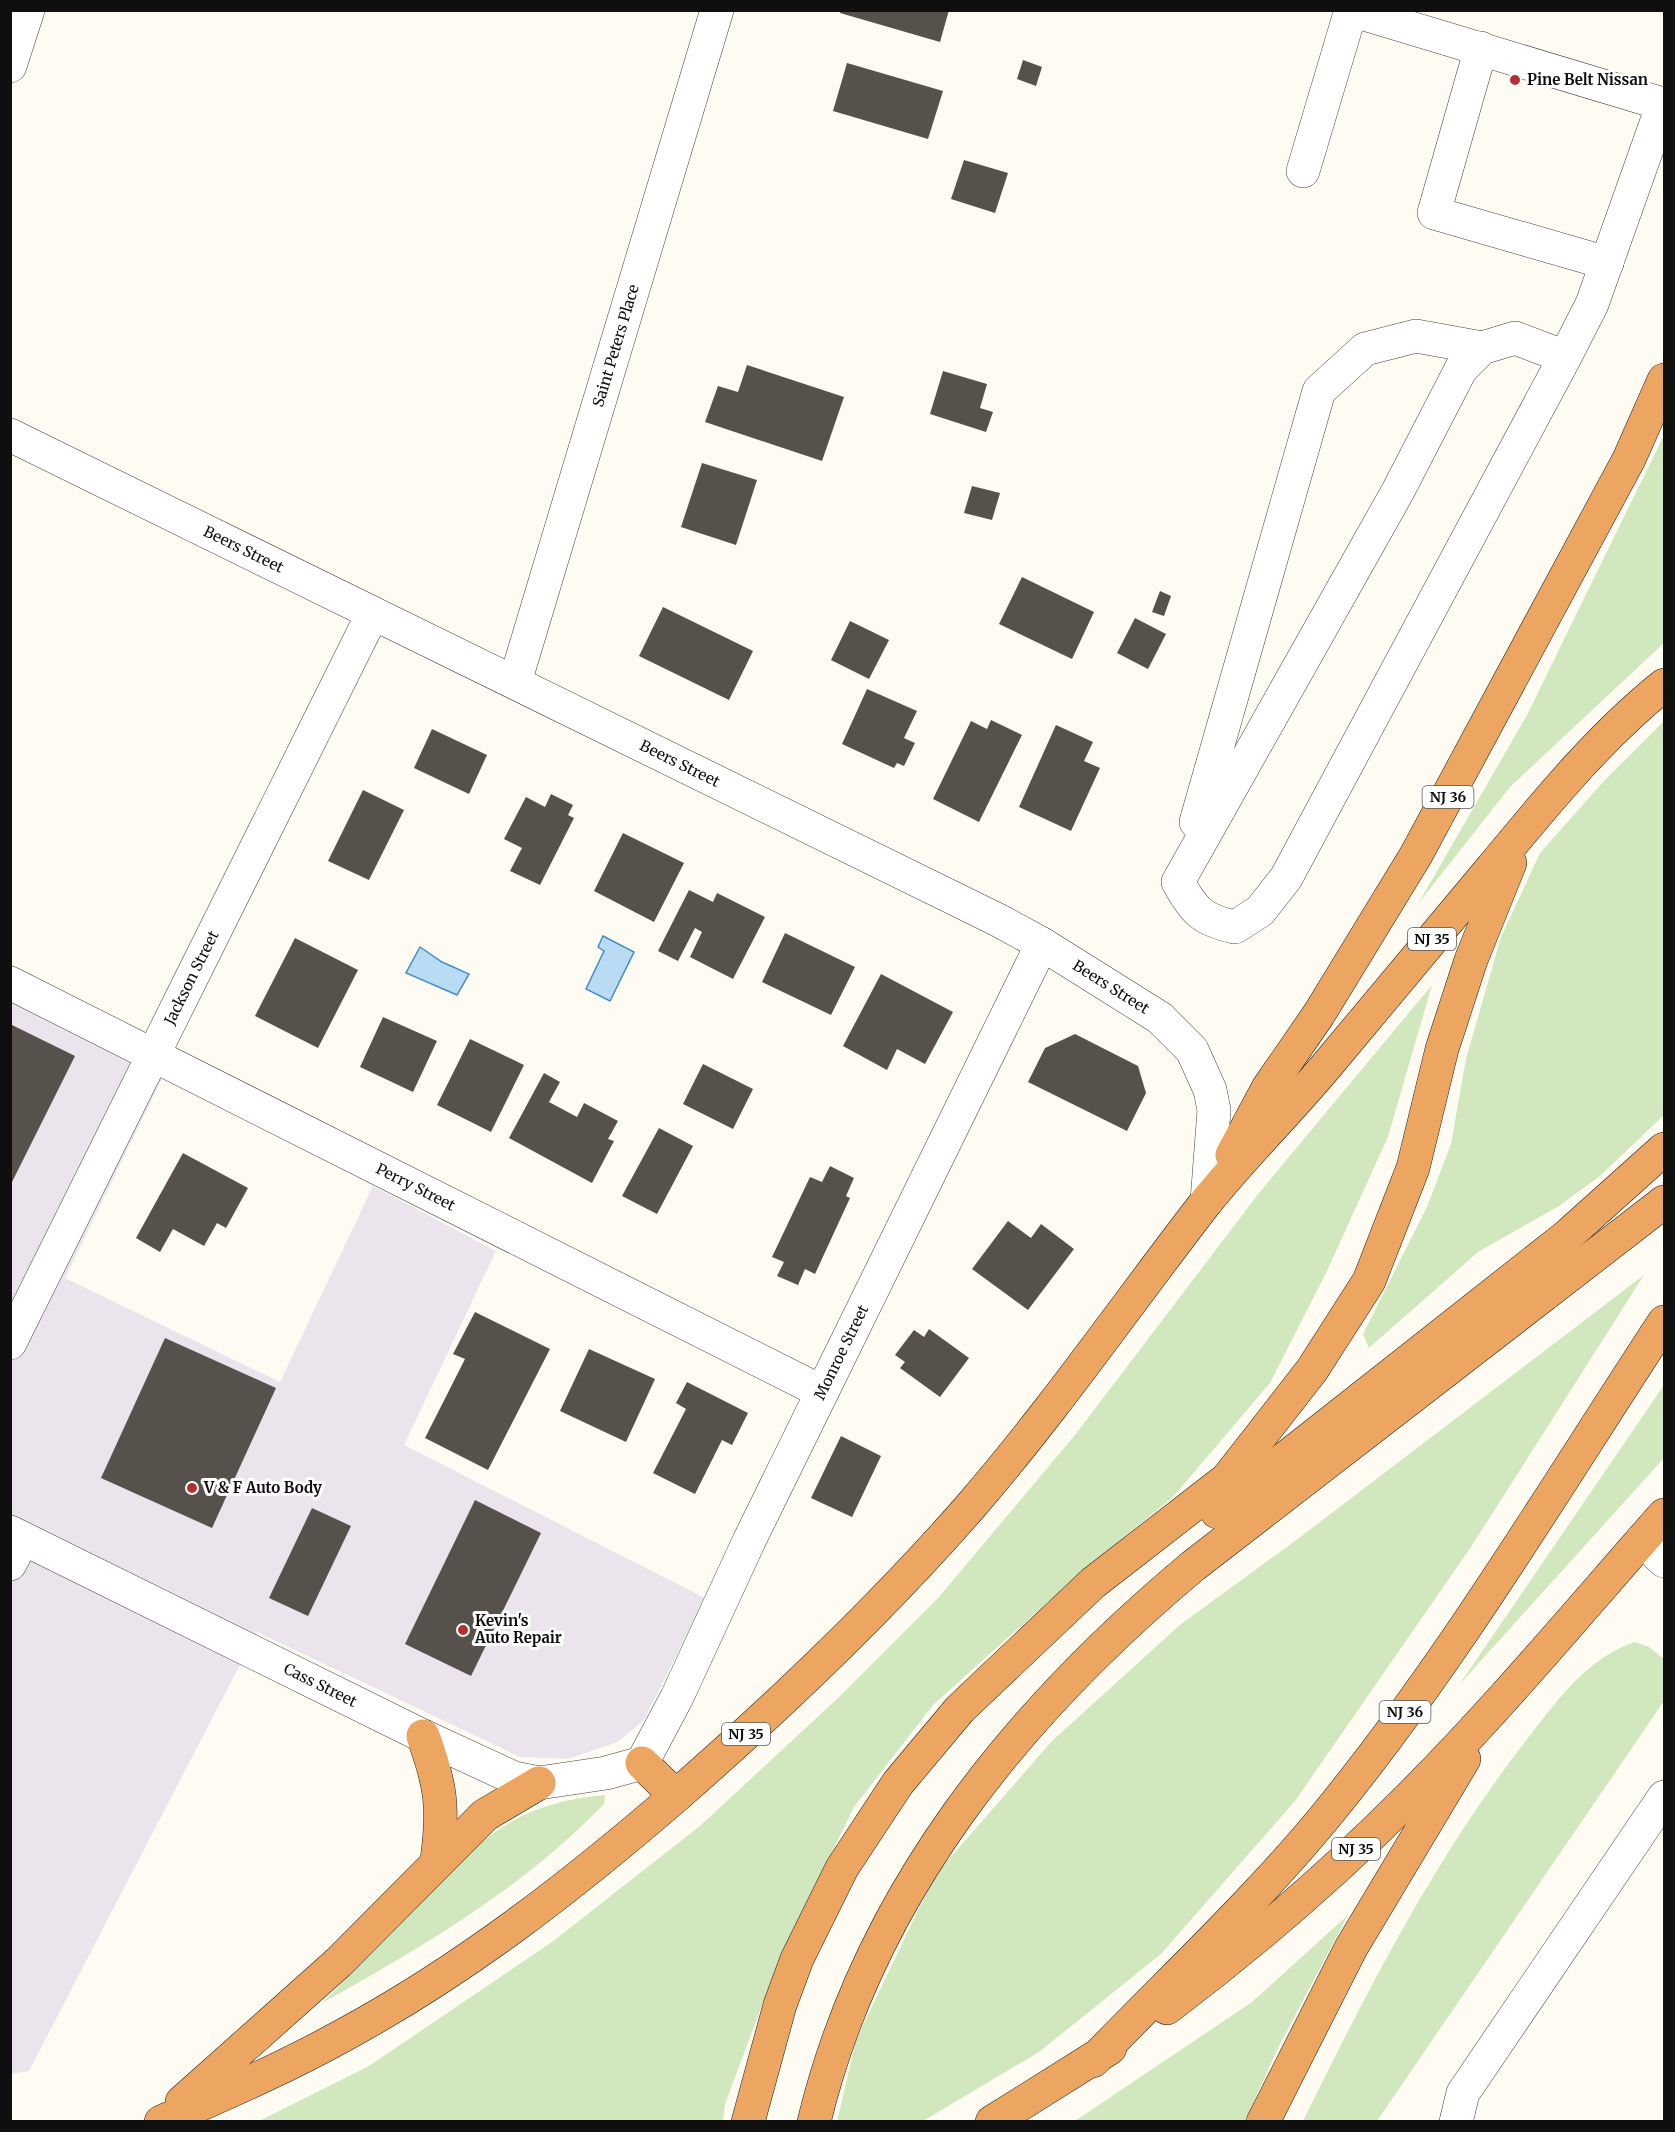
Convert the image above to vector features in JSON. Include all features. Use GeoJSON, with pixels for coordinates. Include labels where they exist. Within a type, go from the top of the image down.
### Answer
{"type":"FeatureCollection","features":[{"type":"Feature","properties":{"kind":"highway","name":"NJ 36"},"geometry":{"type":"LineString","coordinates":[[1207,1202],[1268,1088],[1325,1005],[1416,855],[1484,733],[1629,459],[1665,380]]}},
{"type":"Feature","properties":{"kind":"highway","name":"NJ 35"},"geometry":{"type":"LineString","coordinates":[[160,2121],[292,2062],[343,2036],[421,1989],[515,1927],[574,1882],[676,1796],[829,1657],[932,1550],[1059,1399],[1207,1202],[1296,1102],[1528,823],[1597,747],[1665,685]]}},
{"type":"Feature","properties":{"kind":"highway"},"geometry":{"type":"LineString","coordinates":[[748,2121],[767,2051],[797,1959],[853,1849],[928,1744],[960,1709],[995,1679],[1093,1583],[1227,1479],[1312,1370],[1370,1281],[1413,1168],[1442,1049],[1471,960],[1494,899],[1528,823]]}},
{"type":"Feature","properties":{"kind":"highway"},"geometry":{"type":"LineString","coordinates":[[995,1679],[1099,1605],[1539,1259],[1602,1207],[1665,1149]]}},
{"type":"Feature","properties":{"kind":"highway"},"geometry":{"type":"LineString","coordinates":[[814,2121],[834,2045],[885,1932],[921,1868],[982,1780],[1050,1699],[1158,1595],[1193,1566],[1665,1202]]}},
{"type":"Feature","properties":{"kind":"highway","name":"NJ 36"},"geometry":{"type":"LineString","coordinates":[[1093,2061],[1284,1863],[1365,1766],[1462,1631],[1665,1322]]}},
{"type":"Feature","properties":{"kind":"highway","name":"NJ 35"},"geometry":{"type":"LineString","coordinates":[[992,2121],[1093,2061],[1211,1974],[1316,1886],[1410,1798],[1500,1699],[1653,1551],[1665,1515]]}},
{"type":"Feature","properties":{"kind":"highway"},"geometry":{"type":"LineString","coordinates":[[1263,2121],[1351,1948],[1500,1699]]}},
{"type":"Feature","properties":{"kind":"highway"},"geometry":{"type":"LineString","coordinates":[[423,1736],[439,1786],[442,1807],[437,1860]]}},
{"type":"Feature","properties":{"kind":"highway"},"geometry":{"type":"LineString","coordinates":[[642,1762],[676,1796]]}},
{"type":"Feature","properties":{"kind":"highway"},"geometry":{"type":"LineString","coordinates":[[160,2121],[339,1962],[437,1860],[485,1815],[539,1783]]}},
{"type":"Feature","properties":{"kind":"street"},"geometry":{"type":"LineString","coordinates":[[10,66],[28,10]]}},
{"type":"Feature","properties":{"kind":"street","name":"Saint Peters Place"},"geometry":{"type":"LineString","coordinates":[[516,682],[717,10]]}},
{"type":"Feature","properties":{"kind":"street"},"geometry":{"type":"LineString","coordinates":[[1304,171],[1351,10],[1664,102],[1592,304],[1286,878],[1260,911],[1235,927],[1210,922],[1190,903],[1178,882],[1398,492],[1461,369],[1482,348]]}},
{"type":"Feature","properties":{"kind":"street"},"geometry":{"type":"LineString","coordinates":[[1481,48],[1434,213],[1607,263]]}},
{"type":"Feature","properties":{"kind":"street"},"geometry":{"type":"LineString","coordinates":[[1181,876],[1319,391],[1365,349],[1416,336],[1482,348],[1515,338],[1564,357]]}},
{"type":"Feature","properties":{"kind":"street","name":"Beers Street"},"geometry":{"type":"LineString","coordinates":[[10,435],[516,682],[1042,944],[1160,1018],[1192,1050],[1210,1090],[1214,1110],[1207,1202]]}},
{"type":"Feature","properties":{"kind":"street","name":"Jackson Street"},"geometry":{"type":"LineString","coordinates":[[10,1343],[373,613]]}},
{"type":"Feature","properties":{"kind":"street","name":"Monroe Street"},"geometry":{"type":"LineString","coordinates":[[642,1762],[677,1697],[749,1541],[1042,944]]}},
{"type":"Feature","properties":{"kind":"street","name":"Perry Street"},"geometry":{"type":"LineString","coordinates":[[10,983],[155,1054],[822,1392]]}},
{"type":"Feature","properties":{"kind":"street","name":"Cass Street"},"geometry":{"type":"LineString","coordinates":[[15,1545],[514,1778],[539,1783],[606,1773],[642,1762]]}},
{"type":"Feature","properties":{"kind":"street"},"geometry":{"type":"LineString","coordinates":[[1456,2121],[1463,2093],[1665,1797]]}},
{"type":"Feature","properties":{"kind":"shaded area"},"geometry":{"type":"Polygon","coordinates":[[[11,986],[167,1068],[65,1278],[280,1382],[373,1186],[496,1251],[404,1445],[705,1598],[644,1720],[618,1742],[568,1759],[520,1757],[257,1632],[29,2071],[11,2074],[11,986]]]}},
{"type":"Feature","properties":{"kind":"green space"},"geometry":{"type":"Polygon","coordinates":[[[1664,435],[1664,643],[1510,787],[1418,904],[1527,715],[1664,435]]]}},
{"type":"Feature","properties":{"kind":"green space"},"geometry":{"type":"Polygon","coordinates":[[[1664,721],[1664,1115],[1600,1176],[1559,1206],[1478,1252],[1369,1348],[1363,1334],[1427,1207],[1451,1144],[1466,1059],[1501,937],[1540,853],[1603,782],[1664,721]]]}},
{"type":"Feature","properties":{"kind":"green space"},"geometry":{"type":"Polygon","coordinates":[[[1432,985],[1388,1137],[1326,1273],[1270,1383],[1173,1497],[1071,1581],[933,1705],[854,1807],[779,1960],[725,2104],[723,2121],[257,2122],[369,2066],[552,1942],[700,1826],[838,1698],[939,1597],[1075,1435],[1259,1193],[1432,985]]]}},
{"type":"Feature","properties":{"kind":"green space"},"geometry":{"type":"Polygon","coordinates":[[[1644,1275],[1471,1547],[1295,1801],[1161,1954],[1039,2052],[923,2121],[837,2122],[856,2040],[935,1875],[1052,1741],[1181,1624],[1299,1538],[1644,1275]]]}},
{"type":"Feature","properties":{"kind":"green space"},"geometry":{"type":"Polygon","coordinates":[[[1664,1385],[1664,1458],[1459,1685],[1664,1385]]]}},
{"type":"Feature","properties":{"kind":"green space"},"geometry":{"type":"Polygon","coordinates":[[[1635,1642],[1649,1647],[1664,1659],[1664,1701],[1377,2121],[1303,2121],[1380,1971],[1465,1825],[1531,1734],[1577,1680],[1603,1658],[1635,1642]]]}},
{"type":"Feature","properties":{"kind":"green space"},"geometry":{"type":"Polygon","coordinates":[[[605,1795],[604,1804],[573,1834],[506,1889],[434,1938],[322,2003],[481,1843],[495,1832],[539,1809],[570,1800],[605,1795]]]}},
{"type":"Feature","properties":{"kind":"green space"},"geometry":{"type":"Polygon","coordinates":[[[1348,1915],[1278,2048],[1245,2121],[1075,2121],[1252,2002],[1348,1915]]]}},
{"type":"Feature","properties":{"kind":"water"},"geometry":{"type":"Polygon","coordinates":[[[603,936],[634,952],[610,1001],[586,989],[604,951],[598,947],[603,936]]]}},
{"type":"Feature","properties":{"kind":"water"},"geometry":{"type":"Polygon","coordinates":[[[420,947],[442,962],[469,974],[457,995],[406,973],[420,947]]]}},
{"type":"Feature","properties":{"kind":"building"},"geometry":{"type":"Polygon","coordinates":[[[841,10],[949,10],[940,42],[840,13],[841,10]]]}},
{"type":"Feature","properties":{"kind":"building"},"geometry":{"type":"Polygon","coordinates":[[[1023,60],[1042,67],[1036,86],[1017,79],[1023,60]]]}},
{"type":"Feature","properties":{"kind":"building"},"geometry":{"type":"Polygon","coordinates":[[[847,63],[943,91],[928,139],[833,111],[847,63]]]}},
{"type":"Feature","properties":{"kind":"building"},"geometry":{"type":"Polygon","coordinates":[[[964,160],[1008,173],[995,213],[951,199],[964,160]]]}},
{"type":"Feature","properties":{"kind":"building"},"geometry":{"type":"Polygon","coordinates":[[[747,365],[844,397],[822,461],[705,422],[718,386],[738,392],[747,365]]]}},
{"type":"Feature","properties":{"kind":"building"},"geometry":{"type":"Polygon","coordinates":[[[943,371],[987,384],[980,408],[993,412],[986,432],[930,414],[943,371]]]}},
{"type":"Feature","properties":{"kind":"building"},"geometry":{"type":"Polygon","coordinates":[[[702,463],[757,480],[736,545],[681,527],[702,463]]]}},
{"type":"Feature","properties":{"kind":"building"},"geometry":{"type":"Polygon","coordinates":[[[972,486],[1000,493],[992,520],[964,513],[972,486]]]}},
{"type":"Feature","properties":{"kind":"building"},"geometry":{"type":"Polygon","coordinates":[[[1022,577],[1094,612],[1072,659],[999,624],[1022,577]]]}},
{"type":"Feature","properties":{"kind":"building"},"geometry":{"type":"Polygon","coordinates":[[[1160,591],[1171,596],[1164,616],[1152,612],[1160,591]]]}},
{"type":"Feature","properties":{"kind":"building"},"geometry":{"type":"Polygon","coordinates":[[[663,607],[753,651],[729,700],[639,656],[663,607]]]}},
{"type":"Feature","properties":{"kind":"building"},"geometry":{"type":"Polygon","coordinates":[[[1135,618],[1166,634],[1148,669],[1117,653],[1135,618]]]}},
{"type":"Feature","properties":{"kind":"building"},"geometry":{"type":"Polygon","coordinates":[[[850,621],[889,640],[869,679],[831,660],[850,621]]]}},
{"type":"Feature","properties":{"kind":"building"},"geometry":{"type":"Polygon","coordinates":[[[867,689],[917,711],[904,738],[915,743],[904,766],[897,763],[894,768],[842,744],[867,689]]]}},
{"type":"Feature","properties":{"kind":"building"},"geometry":{"type":"Polygon","coordinates":[[[991,720],[1022,735],[979,822],[933,799],[971,721],[987,729],[991,720]]]}},
{"type":"Feature","properties":{"kind":"building"},"geometry":{"type":"Polygon","coordinates":[[[1056,725],[1093,742],[1084,761],[1100,768],[1071,831],[1019,807],[1056,725]]]}},
{"type":"Feature","properties":{"kind":"building"},"geometry":{"type":"Polygon","coordinates":[[[432,729],[487,755],[469,794],[414,768],[432,729]]]}},
{"type":"Feature","properties":{"kind":"building"},"geometry":{"type":"Polygon","coordinates":[[[363,790],[404,810],[369,880],[328,861],[363,790]]]}},
{"type":"Feature","properties":{"kind":"building"},"geometry":{"type":"Polygon","coordinates":[[[551,794],[573,805],[568,815],[574,818],[540,885],[510,871],[522,848],[504,839],[526,797],[545,807],[551,794]]]}},
{"type":"Feature","properties":{"kind":"building"},"geometry":{"type":"Polygon","coordinates":[[[623,833],[684,863],[654,922],[594,891],[623,833]]]}},
{"type":"Feature","properties":{"kind":"building"},"geometry":{"type":"Polygon","coordinates":[[[689,890],[713,902],[717,893],[765,917],[733,979],[690,957],[702,932],[695,928],[678,961],[658,951],[689,890]]]}},
{"type":"Feature","properties":{"kind":"building"},"geometry":{"type":"Polygon","coordinates":[[[785,933],[855,967],[831,1015],[762,982],[785,933]]]}},
{"type":"Feature","properties":{"kind":"building"},"geometry":{"type":"Polygon","coordinates":[[[295,938],[358,970],[318,1048],[255,1016],[295,938]]]}},
{"type":"Feature","properties":{"kind":"building"},"geometry":{"type":"Polygon","coordinates":[[[881,974],[953,1012],[925,1064],[897,1049],[887,1070],[843,1046],[881,974]]]}},
{"type":"Feature","properties":{"kind":"building"},"geometry":{"type":"Polygon","coordinates":[[[383,1017],[437,1041],[413,1092],[360,1067],[383,1017]]]}},
{"type":"Feature","properties":{"kind":"building"},"geometry":{"type":"Polygon","coordinates":[[[10,1024],[75,1056],[10,1186],[10,1024]]]}},
{"type":"Feature","properties":{"kind":"building"},"geometry":{"type":"Polygon","coordinates":[[[1075,1034],[1138,1066],[1146,1093],[1127,1131],[1028,1082],[1045,1048],[1075,1034]]]}},
{"type":"Feature","properties":{"kind":"building"},"geometry":{"type":"Polygon","coordinates":[[[470,1039],[524,1065],[491,1132],[437,1105],[470,1039]]]}},
{"type":"Feature","properties":{"kind":"building"},"geometry":{"type":"Polygon","coordinates":[[[703,1064],[753,1089],[733,1129],[683,1104],[703,1064]]]}},
{"type":"Feature","properties":{"kind":"building"},"geometry":{"type":"Polygon","coordinates":[[[544,1073],[560,1082],[549,1102],[577,1117],[584,1103],[618,1121],[608,1139],[614,1141],[592,1183],[509,1138],[544,1073]]]}},
{"type":"Feature","properties":{"kind":"building"},"geometry":{"type":"Polygon","coordinates":[[[659,1128],[693,1146],[657,1214],[622,1196],[659,1128]]]}},
{"type":"Feature","properties":{"kind":"building"},"geometry":{"type":"Polygon","coordinates":[[[183,1153],[248,1188],[226,1228],[217,1223],[204,1246],[173,1229],[160,1252],[136,1238],[183,1153]]]}},
{"type":"Feature","properties":{"kind":"building"},"geometry":{"type":"Polygon","coordinates":[[[830,1166],[854,1178],[846,1196],[850,1198],[815,1274],[805,1269],[798,1285],[777,1276],[784,1262],[772,1257],[810,1177],[822,1182],[830,1166]]]}},
{"type":"Feature","properties":{"kind":"building"},"geometry":{"type":"Polygon","coordinates":[[[1008,1221],[1031,1238],[1041,1224],[1074,1249],[1028,1310],[972,1269],[1008,1221]]]}},
{"type":"Feature","properties":{"kind":"building"},"geometry":{"type":"Polygon","coordinates":[[[475,1312],[550,1349],[488,1470],[425,1438],[465,1359],[453,1354],[475,1312]]]}},
{"type":"Feature","properties":{"kind":"building"},"geometry":{"type":"Polygon","coordinates":[[[929,1329],[969,1358],[940,1397],[900,1368],[905,1362],[895,1355],[914,1330],[924,1337],[929,1329]]]}},
{"type":"Feature","properties":{"kind":"building"},"geometry":{"type":"Polygon","coordinates":[[[165,1338],[276,1388],[212,1528],[101,1478],[165,1338]]]}},
{"type":"Feature","properties":{"kind":"building"},"geometry":{"type":"Polygon","coordinates":[[[589,1349],[655,1379],[626,1442],[560,1411],[589,1349]]]}},
{"type":"Feature","properties":{"kind":"building"},"geometry":{"type":"Polygon","coordinates":[[[687,1382],[748,1413],[732,1445],[722,1440],[695,1494],[653,1473],[686,1409],[676,1403],[687,1382]]]}},
{"type":"Feature","properties":{"kind":"building"},"geometry":{"type":"Polygon","coordinates":[[[841,1436],[881,1456],[852,1517],[811,1498],[841,1436]]]}},
{"type":"Feature","properties":{"kind":"building"},"geometry":{"type":"Polygon","coordinates":[[[475,1500],[541,1533],[471,1676],[405,1644],[475,1500]]]}},
{"type":"Feature","properties":{"kind":"building"},"geometry":{"type":"Polygon","coordinates":[[[312,1508],[351,1526],[308,1616],[269,1598],[312,1508]]]}},
{"type":"Feature","properties":{"kind":"place","name":"Pine Belt Nissan"},"geometry":{"type":"Point","coordinates":[1515,80]}},
{"type":"Feature","properties":{"kind":"place","name":"V & F Auto Body"},"geometry":{"type":"Point","coordinates":[192,1488]}},
{"type":"Feature","properties":{"kind":"place","name":"Kevin's Auto Repair"},"geometry":{"type":"Point","coordinates":[463,1630]}}]}
